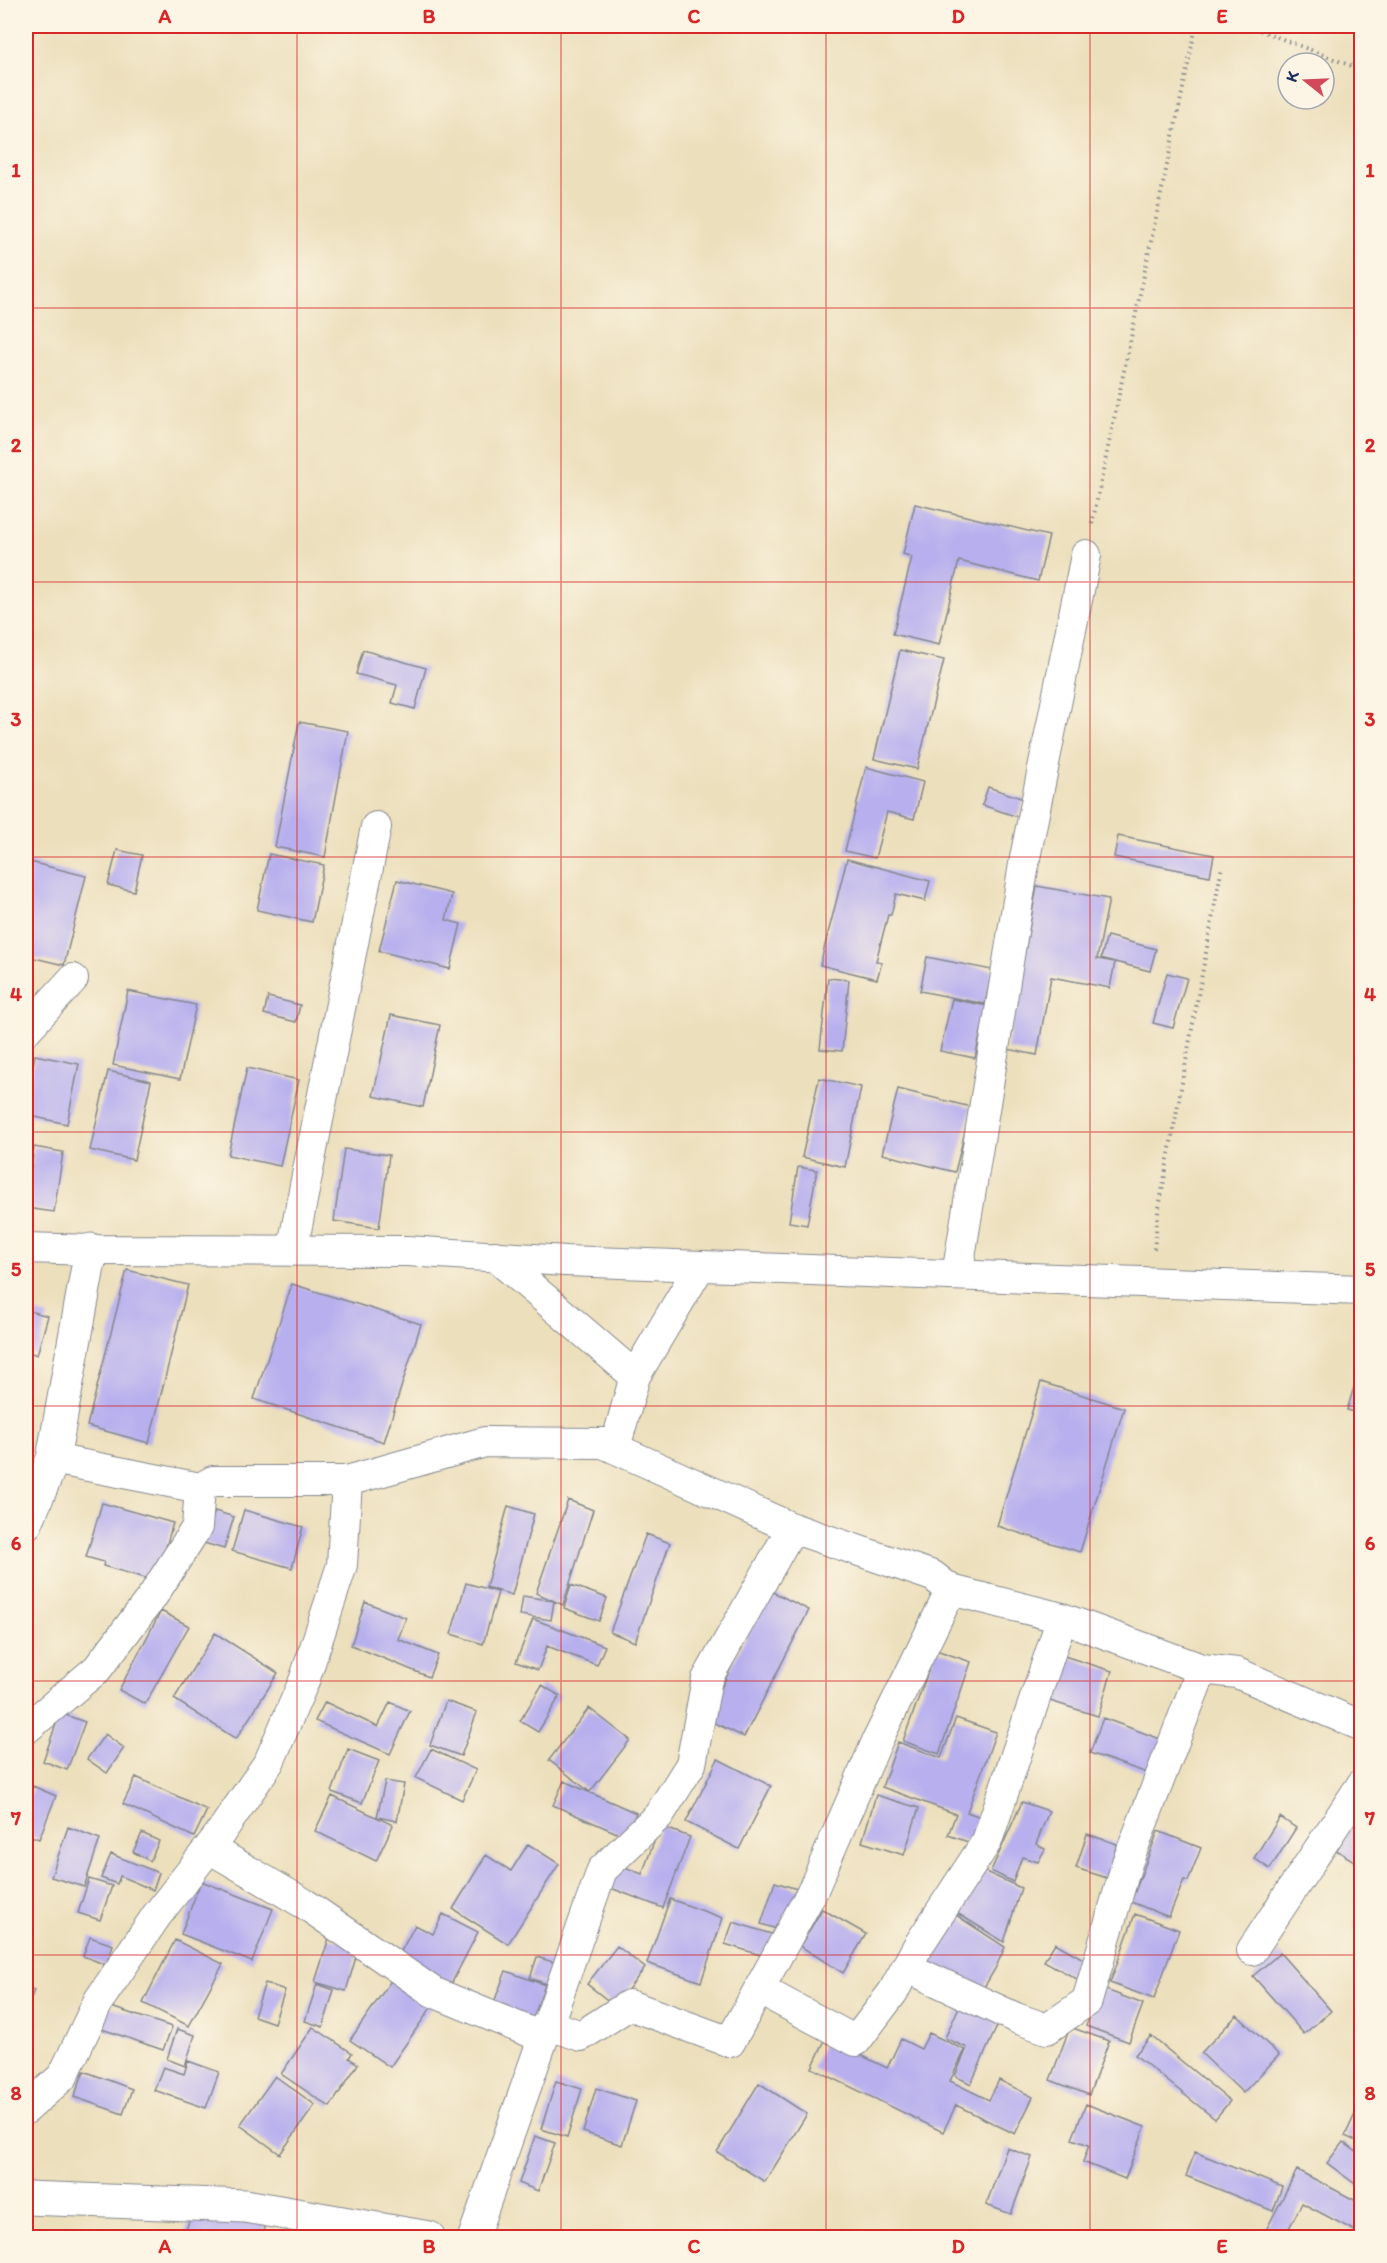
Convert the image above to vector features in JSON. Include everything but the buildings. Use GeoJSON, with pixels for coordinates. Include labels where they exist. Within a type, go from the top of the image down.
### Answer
{"type":"FeatureCollection","features":[{"type":"Feature","properties":{"kind":"street"},"geometry":{"type":"LineString","coordinates":[[957,1275],[1025,858],[1086,555]]}},
{"type":"Feature","properties":{"kind":"street"},"geometry":{"type":"LineString","coordinates":[[292,1251],[376,827]]}},
{"type":"Feature","properties":{"kind":"street"},"geometry":{"type":"LineString","coordinates":[[26,1030],[73,979]]}},
{"type":"Feature","properties":{"kind":"street"},"geometry":{"type":"LineString","coordinates":[[26,1248],[406,1251],[700,1266],[1362,1290]]}},
{"type":"Feature","properties":{"kind":"street"},"geometry":{"type":"LineString","coordinates":[[26,1523],[52,1459],[91,1250]]}},
{"type":"Feature","properties":{"kind":"street"},"geometry":{"type":"LineString","coordinates":[[495,1256],[634,1376]]}},
{"type":"Feature","properties":{"kind":"street"},"geometry":{"type":"LineString","coordinates":[[615,1448],[634,1376],[700,1266]]}},
{"type":"Feature","properties":{"kind":"street"},"geometry":{"type":"LineString","coordinates":[[52,1459],[200,1488],[213,1481],[347,1481],[485,1442],[603,1443],[792,1528],[933,1576],[951,1590],[1062,1618],[1202,1669],[1237,1673],[1362,1726]]}},
{"type":"Feature","properties":{"kind":"street"},"geometry":{"type":"LineString","coordinates":[[26,2109],[63,2076],[99,2000],[157,1915],[209,1848],[269,1762],[304,1681],[342,1565],[347,1481]]}},
{"type":"Feature","properties":{"kind":"street"},"geometry":{"type":"LineString","coordinates":[[26,1730],[97,1670],[152,1597],[197,1527],[200,1488]]}},
{"type":"Feature","properties":{"kind":"street"},"geometry":{"type":"LineString","coordinates":[[473,2238],[602,1869],[659,1815],[691,1764],[707,1679],[792,1528]]}},
{"type":"Feature","properties":{"kind":"street"},"geometry":{"type":"LineString","coordinates":[[209,1848],[305,1904],[433,1992],[545,2031],[581,2036],[629,2005],[730,2042],[812,1892],[878,1739],[951,1590]]}},
{"type":"Feature","properties":{"kind":"street"},"geometry":{"type":"LineString","coordinates":[[759,1989],[856,2041],[893,1992],[906,1967],[987,1840],[1062,1618]]}},
{"type":"Feature","properties":{"kind":"street"},"geometry":{"type":"LineString","coordinates":[[906,1967],[1047,2030],[1087,2001],[1127,1863],[1202,1669]]}},
{"type":"Feature","properties":{"kind":"street"},"geometry":{"type":"LineString","coordinates":[[1252,1950],[1362,1784]]}},
{"type":"Feature","properties":{"kind":"street"},"geometry":{"type":"LineString","coordinates":[[26,2198],[245,2206],[429,2238]]}},
{"type":"Feature","properties":{"kind":"path"},"geometry":{"type":"LineString","coordinates":[[1086,555],[1196,26]]}},
{"type":"Feature","properties":{"kind":"path"},"geometry":{"type":"LineString","coordinates":[[1248,26],[1362,70]]}},
{"type":"Feature","properties":{"kind":"path"},"geometry":{"type":"LineString","coordinates":[[1150,1282],[1158,1213],[1222,866]]}}]}
